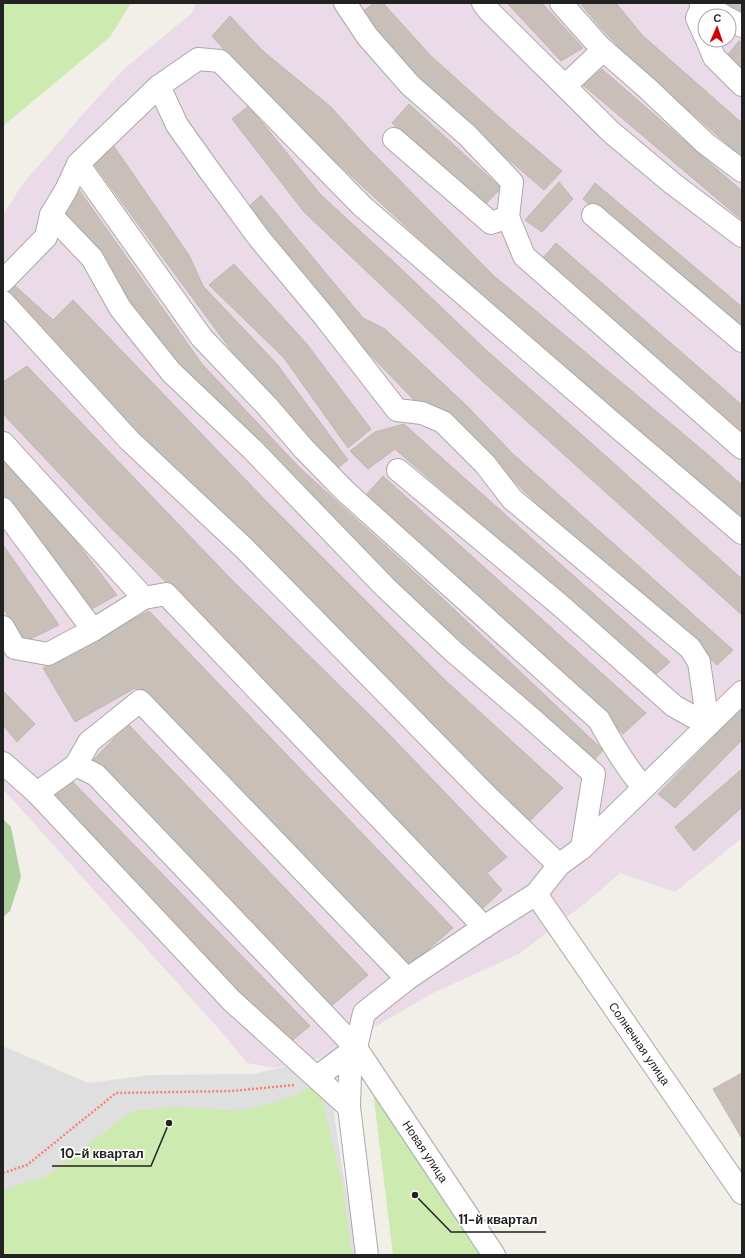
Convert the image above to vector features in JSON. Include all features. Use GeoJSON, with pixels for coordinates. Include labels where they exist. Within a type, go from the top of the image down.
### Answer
{"type":"FeatureCollection","features":[{"type":"Feature","properties":{"kind":"street"},"geometry":{"type":"LineString","coordinates":[[345,3],[367,36],[410,85],[467,135],[512,182],[508,217],[524,256],[742,448]]}},
{"type":"Feature","properties":{"kind":"street"},"geometry":{"type":"LineString","coordinates":[[483,3],[490,12],[611,132],[672,183],[742,236]]}},
{"type":"Feature","properties":{"kind":"street"},"geometry":{"type":"LineString","coordinates":[[561,3],[603,50],[647,88],[705,143],[742,172]]}},
{"type":"Feature","properties":{"kind":"street"},"geometry":{"type":"LineString","coordinates":[[710,48],[714,57],[742,85]]}},
{"type":"Feature","properties":{"kind":"street"},"geometry":{"type":"LineString","coordinates":[[565,86],[603,50]]}},
{"type":"Feature","properties":{"kind":"street"},"geometry":{"type":"LineString","coordinates":[[3,280],[46,237],[51,215],[66,190],[78,164],[158,86],[198,59],[220,60],[362,206],[742,533]]}},
{"type":"Feature","properties":{"kind":"street"},"geometry":{"type":"LineString","coordinates":[[158,86],[177,125],[259,238],[324,316],[397,410],[422,413],[443,422],[485,464],[512,499],[690,648],[699,662],[708,725]]}},
{"type":"Feature","properties":{"kind":"street"},"geometry":{"type":"LineString","coordinates":[[394,139],[491,223],[508,217]]}},
{"type":"Feature","properties":{"kind":"street"},"geometry":{"type":"LineString","coordinates":[[78,164],[202,338],[267,406],[304,449],[345,491],[599,720],[634,777],[643,787]]}},
{"type":"Feature","properties":{"kind":"street"},"geometry":{"type":"LineString","coordinates":[[51,215],[92,258],[120,308],[171,372],[257,454],[385,587],[454,652],[532,718],[594,774],[582,848]]}},
{"type":"Feature","properties":{"kind":"street"},"geometry":{"type":"LineString","coordinates":[[594,215],[742,341]]}},
{"type":"Feature","properties":{"kind":"street"},"geometry":{"type":"LineString","coordinates":[[3,302],[129,440],[244,548],[488,797],[558,865]]}},
{"type":"Feature","properties":{"kind":"street"},"geometry":{"type":"LineString","coordinates":[[3,443],[144,598]]}},
{"type":"Feature","properties":{"kind":"street"},"geometry":{"type":"LineString","coordinates":[[398,470],[560,606],[674,706],[708,725]]}},
{"type":"Feature","properties":{"kind":"street"},"geometry":{"type":"LineString","coordinates":[[3,509],[93,630]]}},
{"type":"Feature","properties":{"kind":"street"},"geometry":{"type":"LineString","coordinates":[[3,627],[15,648],[48,654],[93,630],[144,598],[166,594],[484,927]]}},
{"type":"Feature","properties":{"kind":"street"},"geometry":{"type":"LineString","coordinates":[[367,1255],[349,1107],[350,1074],[364,1013],[406,979],[536,894],[558,865],[582,848],[742,692]]}},
{"type":"Feature","properties":{"kind":"street"},"geometry":{"type":"LineString","coordinates":[[37,793],[76,765],[89,742],[140,701],[406,979]]}},
{"type":"Feature","properties":{"kind":"street"},"geometry":{"type":"LineString","coordinates":[[3,764],[37,793],[232,1001],[349,1107]]}},
{"type":"Feature","properties":{"kind":"street","name":"Новая улица"},"geometry":{"type":"LineString","coordinates":[[76,765],[96,775],[356,1048],[494,1255]]}},
{"type":"Feature","properties":{"kind":"street","name":"Солнечная улица"},"geometry":{"type":"LineString","coordinates":[[536,894],[742,1193]]}},
{"type":"Feature","properties":{"kind":"street"},"geometry":{"type":"LineString","coordinates":[[317,1077],[356,1048]]}},
{"type":"Feature","properties":{"kind":"path"},"geometry":{"type":"LineString","coordinates":[[3,1173],[27,1165],[116,1093],[232,1091],[293,1086],[317,1077]]}},
{"type":"Feature","properties":{"kind":"shaded area"},"geometry":{"type":"Polygon","coordinates":[[[196,3],[742,3],[742,838],[675,892],[620,873],[588,901],[519,954],[433,993],[321,1058],[275,1068],[247,1063],[225,1036],[3,789],[3,215],[22,185],[124,69],[192,13],[196,3]]]}},
{"type":"Feature","properties":{"kind":"shaded area"},"geometry":{"type":"Polygon","coordinates":[[[3,1046],[88,1083],[151,1075],[253,1074],[300,1063],[330,1085],[341,1161],[358,1255],[3,1255],[3,1046]]]}},
{"type":"Feature","properties":{"kind":"green space"},"geometry":{"type":"Polygon","coordinates":[[[3,3],[131,3],[110,37],[3,126],[3,3]]]}},
{"type":"Feature","properties":{"kind":"green space"},"geometry":{"type":"Polygon","coordinates":[[[3,819],[11,827],[21,877],[10,911],[3,917],[3,819]]]}},
{"type":"Feature","properties":{"kind":"green space"},"geometry":{"type":"Polygon","coordinates":[[[371,1076],[482,1255],[393,1255],[371,1076]]]}},
{"type":"Feature","properties":{"kind":"green space"},"geometry":{"type":"Polygon","coordinates":[[[318,1082],[343,1188],[352,1255],[6,1255],[3,1252],[3,1190],[45,1177],[132,1111],[178,1107],[237,1111],[275,1103],[298,1094],[318,1082]]]}},
{"type":"Feature","properties":{"kind":"building"},"geometry":{"type":"Polygon","coordinates":[[[374,3],[383,3],[431,56],[510,127],[562,171],[544,190],[467,124],[420,80],[361,13],[374,3]]]}},
{"type":"Feature","properties":{"kind":"building"},"geometry":{"type":"Polygon","coordinates":[[[507,3],[542,3],[583,48],[561,61],[507,3]]]}},
{"type":"Feature","properties":{"kind":"building"},"geometry":{"type":"Polygon","coordinates":[[[580,3],[616,3],[642,35],[742,123],[742,157],[631,60],[580,3]]]}},
{"type":"Feature","properties":{"kind":"building"},"geometry":{"type":"Polygon","coordinates":[[[725,3],[742,3],[742,14],[737,11],[737,8],[733,8],[725,3]]]}},
{"type":"Feature","properties":{"kind":"building"},"geometry":{"type":"Polygon","coordinates":[[[230,16],[263,51],[331,107],[366,146],[494,276],[705,452],[742,485],[742,520],[627,419],[542,349],[468,284],[266,97],[212,36],[230,16]]]}},
{"type":"Feature","properties":{"kind":"building"},"geometry":{"type":"Polygon","coordinates":[[[739,41],[742,43],[742,73],[725,58],[733,48],[737,48],[737,43],[739,41]]]}},
{"type":"Feature","properties":{"kind":"building"},"geometry":{"type":"Polygon","coordinates":[[[602,69],[742,191],[742,220],[583,85],[602,69]]]}},
{"type":"Feature","properties":{"kind":"building"},"geometry":{"type":"Polygon","coordinates":[[[409,104],[501,188],[482,208],[392,123],[409,104]]]}},
{"type":"Feature","properties":{"kind":"building"},"geometry":{"type":"Polygon","coordinates":[[[249,106],[320,194],[485,349],[742,579],[742,615],[481,380],[304,212],[232,119],[249,106]]]}},
{"type":"Feature","properties":{"kind":"building"},"geometry":{"type":"Polygon","coordinates":[[[113,145],[189,255],[203,286],[277,364],[348,460],[335,470],[253,380],[90,159],[113,145]]]}},
{"type":"Feature","properties":{"kind":"building"},"geometry":{"type":"Polygon","coordinates":[[[559,182],[573,199],[542,232],[525,220],[559,182]]]}},
{"type":"Feature","properties":{"kind":"building"},"geometry":{"type":"Polygon","coordinates":[[[595,183],[742,307],[742,333],[583,199],[595,183]]]}},
{"type":"Feature","properties":{"kind":"building"},"geometry":{"type":"Polygon","coordinates":[[[77,187],[202,364],[299,467],[422,579],[603,750],[591,764],[355,546],[171,365],[104,259],[61,211],[77,187]]]}},
{"type":"Feature","properties":{"kind":"building"},"geometry":{"type":"Polygon","coordinates":[[[261,195],[363,318],[385,329],[467,406],[513,454],[733,650],[717,665],[564,530],[491,459],[417,403],[347,331],[247,208],[261,195]]]}},
{"type":"Feature","properties":{"kind":"building"},"geometry":{"type":"Polygon","coordinates":[[[556,243],[742,405],[742,437],[540,261],[556,243]]]}},
{"type":"Feature","properties":{"kind":"building"},"geometry":{"type":"Polygon","coordinates":[[[234,264],[306,343],[371,429],[348,448],[284,358],[209,285],[234,264]]]}},
{"type":"Feature","properties":{"kind":"building"},"geometry":{"type":"Polygon","coordinates":[[[12,283],[53,320],[73,300],[268,503],[445,680],[563,788],[525,826],[151,450],[3,295],[12,283]]]}},
{"type":"Feature","properties":{"kind":"building"},"geometry":{"type":"Polygon","coordinates":[[[27,366],[231,579],[385,730],[507,857],[487,873],[502,890],[480,911],[183,599],[107,524],[3,414],[3,382],[27,366]]]}},
{"type":"Feature","properties":{"kind":"building"},"geometry":{"type":"Polygon","coordinates":[[[404,424],[670,662],[655,675],[395,449],[368,469],[350,451],[375,432],[404,424]]]}},
{"type":"Feature","properties":{"kind":"building"},"geometry":{"type":"Polygon","coordinates":[[[3,446],[117,595],[88,611],[3,494],[3,446]]]}},
{"type":"Feature","properties":{"kind":"building"},"geometry":{"type":"Polygon","coordinates":[[[383,476],[646,713],[623,734],[366,495],[383,476]]]}},
{"type":"Feature","properties":{"kind":"building"},"geometry":{"type":"Polygon","coordinates":[[[3,545],[59,625],[24,642],[3,608],[3,545]]]}},
{"type":"Feature","properties":{"kind":"building"},"geometry":{"type":"Polygon","coordinates":[[[149,611],[453,928],[409,966],[201,752],[135,688],[75,722],[43,668],[149,611]]]}},
{"type":"Feature","properties":{"kind":"building"},"geometry":{"type":"Polygon","coordinates":[[[3,691],[35,724],[17,742],[3,725],[3,691]]]}},
{"type":"Feature","properties":{"kind":"building"},"geometry":{"type":"Polygon","coordinates":[[[742,708],[742,740],[675,808],[658,794],[742,708]]]}},
{"type":"Feature","properties":{"kind":"building"},"geometry":{"type":"Polygon","coordinates":[[[128,724],[368,975],[329,1008],[93,760],[128,724]]]}},
{"type":"Feature","properties":{"kind":"building"},"geometry":{"type":"Polygon","coordinates":[[[742,769],[742,807],[694,851],[675,827],[742,769]]]}},
{"type":"Feature","properties":{"kind":"building"},"geometry":{"type":"Polygon","coordinates":[[[71,780],[310,1026],[288,1044],[49,795],[71,780]]]}},
{"type":"Feature","properties":{"kind":"building"},"geometry":{"type":"Polygon","coordinates":[[[742,1073],[742,1137],[741,1137],[713,1089],[742,1073]]]}},
{"type":"Feature","properties":{"kind":"place","name":"10-й квартал"},"geometry":{"type":"Point","coordinates":[169,1123]}},
{"type":"Feature","properties":{"kind":"place","name":"11-й квартал"},"geometry":{"type":"Point","coordinates":[415,1195]}}]}
